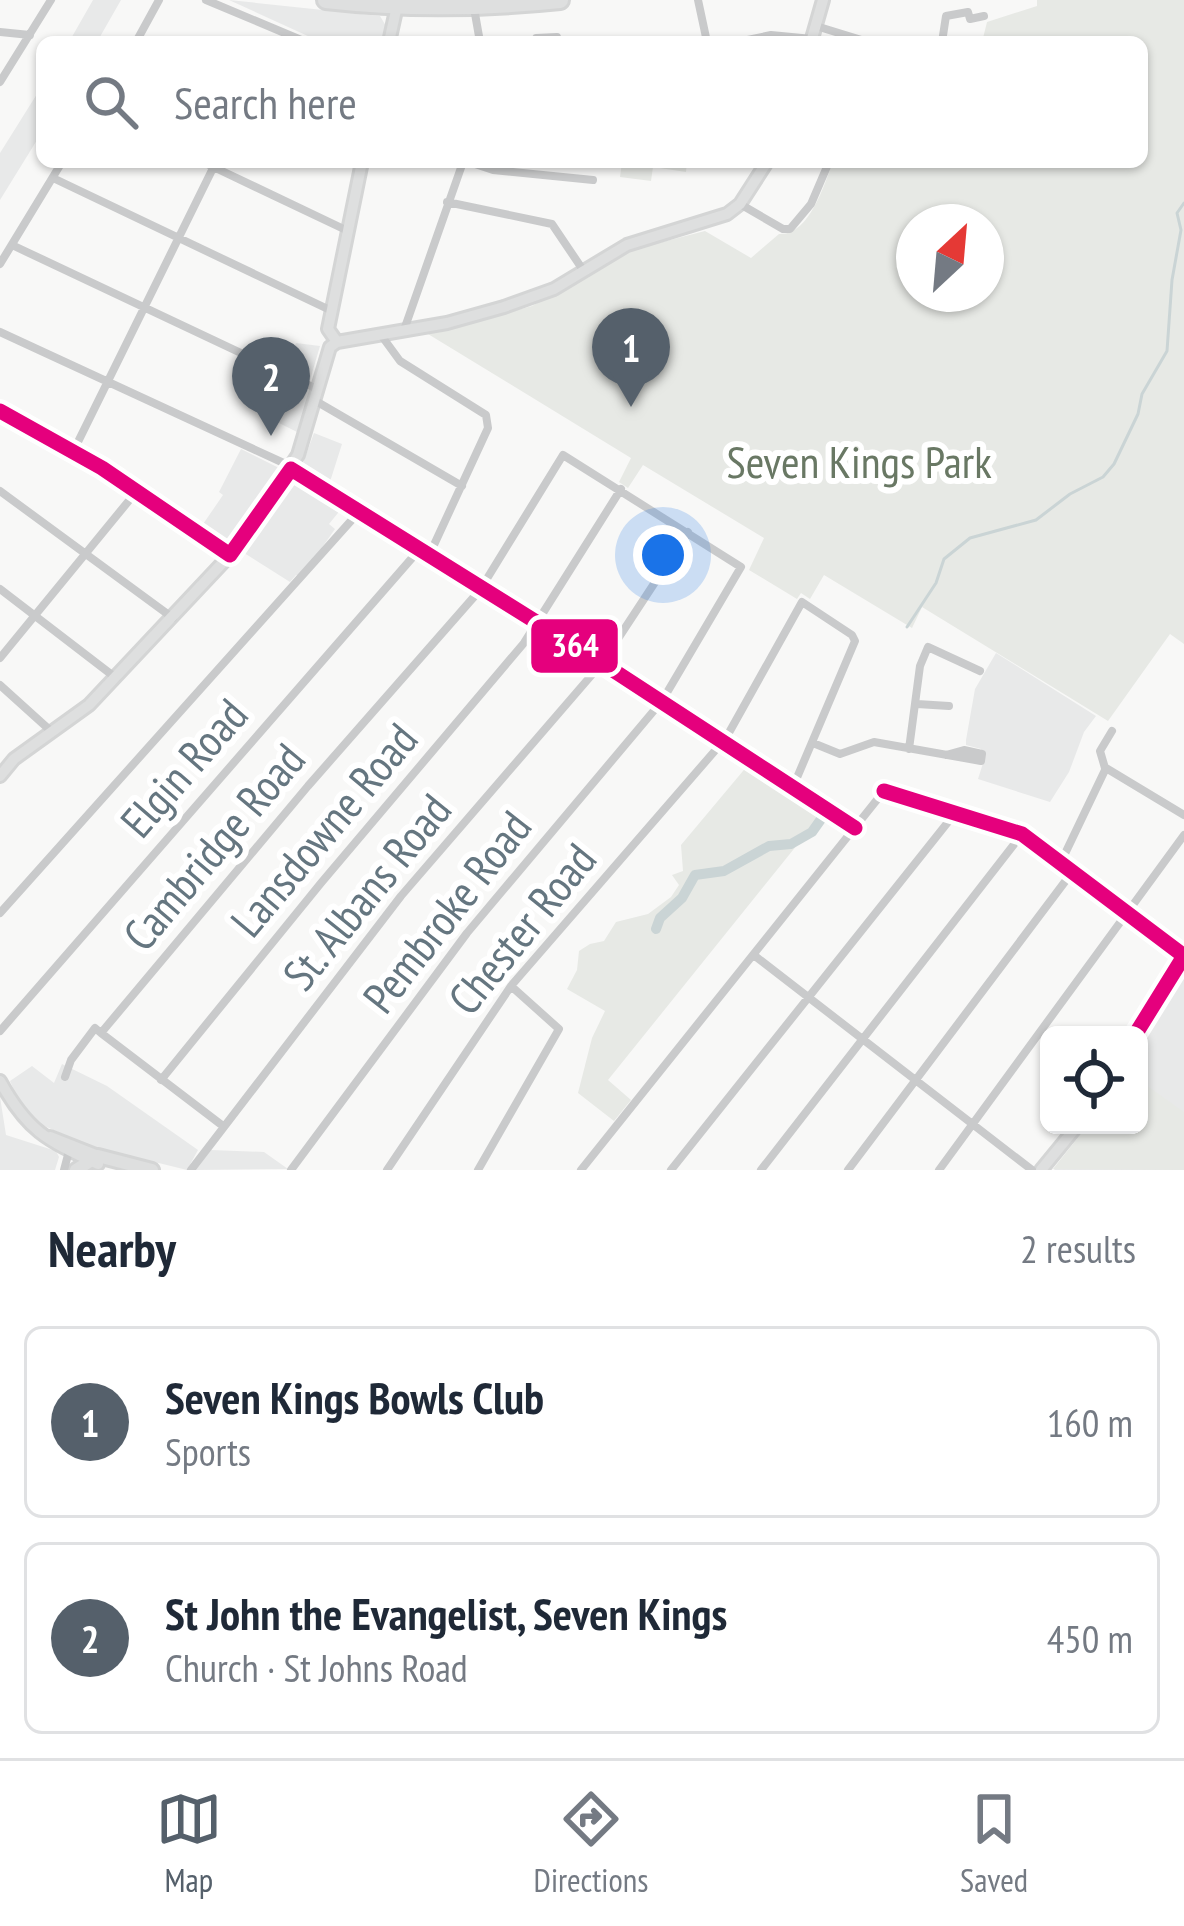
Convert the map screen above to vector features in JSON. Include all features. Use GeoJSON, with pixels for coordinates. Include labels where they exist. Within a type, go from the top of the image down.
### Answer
{"type":"FeatureCollection","features":[{"type":"Feature","properties":{"kind":"highway"},"geometry":{"type":"LineString","coordinates":[[326,0],[397,6],[560,0]]}},
{"type":"Feature","properties":{"kind":"main road"},"geometry":{"type":"LineString","coordinates":[[76,1170],[94,1162],[149,1170]]}},
{"type":"Feature","properties":{"kind":"street"},"geometry":{"type":"LineString","coordinates":[[0,82],[51,0]]}},
{"type":"Feature","properties":{"kind":"street"},"geometry":{"type":"LineString","coordinates":[[140,36],[159,0]]}},
{"type":"Feature","properties":{"kind":"street"},"geometry":{"type":"LineString","coordinates":[[206,0],[292,36]]}},
{"type":"Feature","properties":{"kind":"street"},"geometry":{"type":"LineString","coordinates":[[698,0],[706,36]]}},
{"type":"Feature","properties":{"kind":"street"},"geometry":{"type":"LineString","coordinates":[[766,36],[813,36],[823,0]]}},
{"type":"Feature","properties":{"kind":"street"},"geometry":{"type":"LineString","coordinates":[[390,36],[397,6]]}},
{"type":"Feature","properties":{"kind":"street"},"geometry":{"type":"LineString","coordinates":[[474,6],[479,36]]}},
{"type":"Feature","properties":{"kind":"street"},"geometry":{"type":"LineString","coordinates":[[943,36],[946,16],[968,11],[970,19],[984,16]]}},
{"type":"Feature","properties":{"kind":"street"},"geometry":{"type":"LineString","coordinates":[[277,36],[280,31]]}},
{"type":"Feature","properties":{"kind":"street"},"geometry":{"type":"LineString","coordinates":[[0,32],[30,35]]}},
{"type":"Feature","properties":{"kind":"street"},"geometry":{"type":"LineString","coordinates":[[0,264],[58,168]]}},
{"type":"Feature","properties":{"kind":"street"},"geometry":{"type":"LineString","coordinates":[[73,452],[213,168]]}},
{"type":"Feature","properties":{"kind":"street"},"geometry":{"type":"LineString","coordinates":[[221,168],[348,231]]}},
{"type":"Feature","properties":{"kind":"street"},"geometry":{"type":"LineString","coordinates":[[338,342],[328,329],[361,168]]}},
{"type":"Feature","properties":{"kind":"street"},"geometry":{"type":"LineString","coordinates":[[404,330],[463,168]]}},
{"type":"Feature","properties":{"kind":"street"},"geometry":{"type":"LineString","coordinates":[[486,168],[593,180]]}},
{"type":"Feature","properties":{"kind":"street"},"geometry":{"type":"LineString","coordinates":[[0,776],[14,759],[89,705],[230,555],[291,469],[305,438],[328,351],[338,342],[447,323],[538,296],[627,245],[714,220],[740,204],[763,168]]}},
{"type":"Feature","properties":{"kind":"street"},"geometry":{"type":"LineString","coordinates":[[740,204],[783,230],[790,229],[811,205],[826,168]]}},
{"type":"Feature","properties":{"kind":"street"},"geometry":{"type":"LineString","coordinates":[[52,178],[332,311]]}},
{"type":"Feature","properties":{"kind":"street"},"geometry":{"type":"LineString","coordinates":[[447,202],[551,224],[583,270]]}},
{"type":"Feature","properties":{"kind":"street"},"geometry":{"type":"LineString","coordinates":[[12,245],[315,394],[462,486]]}},
{"type":"Feature","properties":{"kind":"street"},"geometry":{"type":"LineString","coordinates":[[0,332],[291,469],[855,828]]}},
{"type":"Feature","properties":{"kind":"street"},"geometry":{"type":"LineString","coordinates":[[381,335],[400,361],[486,415],[488,428],[433,548]]}},
{"type":"Feature","properties":{"kind":"street"},"geometry":{"type":"LineString","coordinates":[[0,411],[73,452],[230,555]]}},
{"type":"Feature","properties":{"kind":"street","name":"Cambridge Road"},"geometry":{"type":"LineString","coordinates":[[64,1077],[94,1028],[101,1033],[308,786],[481,590],[562,455],[621,489]]}},
{"type":"Feature","properties":{"kind":"street"},"geometry":{"type":"LineString","coordinates":[[621,489],[688,532]]}},
{"type":"Feature","properties":{"kind":"street","name":"Lansdowne Road"},"geometry":{"type":"LineString","coordinates":[[161,1080],[538,624],[621,489]]}},
{"type":"Feature","properties":{"kind":"street"},"geometry":{"type":"LineString","coordinates":[[0,491],[173,618]]}},
{"type":"Feature","properties":{"kind":"street"},"geometry":{"type":"LineString","coordinates":[[0,658],[136,492]]}},
{"type":"Feature","properties":{"kind":"street"},"geometry":{"type":"LineString","coordinates":[[0,913],[358,513]]}},
{"type":"Feature","properties":{"kind":"street","name":"Pembroke Road"},"geometry":{"type":"LineString","coordinates":[[291,1170],[467,933],[662,701],[742,567],[688,532]]}},
{"type":"Feature","properties":{"kind":"street","name":"St. Albans Road"},"geometry":{"type":"LineString","coordinates":[[191,1170],[401,896],[602,663],[688,532]]}},
{"type":"Feature","properties":{"kind":"street","name":"Elgin Road"},"geometry":{"type":"LineString","coordinates":[[0,1031],[419,550]]}},
{"type":"Feature","properties":{"kind":"street"},"geometry":{"type":"LineString","coordinates":[[0,589],[116,678]]}},
{"type":"Feature","properties":{"kind":"street","name":"Chester Road"},"geometry":{"type":"LineString","coordinates":[[388,1170],[511,986],[723,741],[802,602],[855,638],[813,743]]}},
{"type":"Feature","properties":{"kind":"street"},"geometry":{"type":"LineString","coordinates":[[909,749],[920,666],[928,647],[980,671]]}},
{"type":"Feature","properties":{"kind":"street"},"geometry":{"type":"LineString","coordinates":[[0,685],[52,732]]}},
{"type":"Feature","properties":{"kind":"street"},"geometry":{"type":"LineString","coordinates":[[917,704],[949,706]]}},
{"type":"Feature","properties":{"kind":"street"},"geometry":{"type":"LineString","coordinates":[[1112,731],[1100,751],[1106,768],[1184,815]]}},
{"type":"Feature","properties":{"kind":"street"},"geometry":{"type":"LineString","coordinates":[[793,787],[813,743],[840,754],[869,742],[944,756]]}},
{"type":"Feature","properties":{"kind":"street"},"geometry":{"type":"LineString","coordinates":[[1061,862],[1106,768]]}},
{"type":"Feature","properties":{"kind":"street"},"geometry":{"type":"LineString","coordinates":[[581,1170],[884,791],[1022,834],[1184,956],[1141,1026]]}},
{"type":"Feature","properties":{"kind":"street"},"geometry":{"type":"LineString","coordinates":[[670,1170],[956,812]]}},
{"type":"Feature","properties":{"kind":"street"},"geometry":{"type":"LineString","coordinates":[[760,1170],[1022,834]]}},
{"type":"Feature","properties":{"kind":"street"},"geometry":{"type":"LineString","coordinates":[[939,1170],[1184,835]]}},
{"type":"Feature","properties":{"kind":"street"},"geometry":{"type":"LineString","coordinates":[[848,1170],[1072,872]]}},
{"type":"Feature","properties":{"kind":"street"},"geometry":{"type":"LineString","coordinates":[[754,956],[1036,1170],[1070,1134]]}},
{"type":"Feature","properties":{"kind":"street"},"geometry":{"type":"LineString","coordinates":[[478,1170],[559,1029],[511,986]]}},
{"type":"Feature","properties":{"kind":"street"},"geometry":{"type":"LineString","coordinates":[[101,1033],[223,1126]]}},
{"type":"Feature","properties":{"kind":"street"},"geometry":{"type":"LineString","coordinates":[[0,1081],[21,1117],[94,1162]]}},
{"type":"Feature","properties":{"kind":"street"},"geometry":{"type":"LineString","coordinates":[[50,1137],[94,1162]]}},
{"type":"Feature","properties":{"kind":"street"},"geometry":{"type":"LineString","coordinates":[[64,1170],[69,1150]]}},
{"type":"Feature","properties":{"kind":"shaded area"},"geometry":{"type":"Polygon","coordinates":[[[93,0],[121,0],[100,36],[72,36],[93,0]]]}},
{"type":"Feature","properties":{"kind":"shaded area"},"geometry":{"type":"Polygon","coordinates":[[[229,0],[380,16],[386,26],[384,36],[308,36],[229,0]]]}},
{"type":"Feature","properties":{"kind":"shaded area"},"geometry":{"type":"Polygon","coordinates":[[[36,96],[36,142],[0,200],[0,153],[36,96]]]}},
{"type":"Feature","properties":{"kind":"shaded area"},"geometry":{"type":"Polygon","coordinates":[[[296,343],[320,346],[310,380],[286,368],[296,343]]]}},
{"type":"Feature","properties":{"kind":"shaded area"},"geometry":{"type":"Polygon","coordinates":[[[282,377],[309,390],[299,433],[265,416],[282,377]]]}},
{"type":"Feature","properties":{"kind":"shaded area"},"geometry":{"type":"Polygon","coordinates":[[[314,433],[342,444],[328,488],[300,471],[314,433]]]}},
{"type":"Feature","properties":{"kind":"shaded area"},"geometry":{"type":"Polygon","coordinates":[[[241,449],[281,469],[227,547],[199,530],[223,495],[219,492],[241,449]]]}},
{"type":"Feature","properties":{"kind":"shaded area"},"geometry":{"type":"Polygon","coordinates":[[[292,478],[342,508],[329,524],[335,529],[302,576],[290,582],[241,551],[292,478]]]}},
{"type":"Feature","properties":{"kind":"shaded area"},"geometry":{"type":"Polygon","coordinates":[[[996,653],[1096,716],[1050,802],[978,779],[984,760],[981,749],[966,745],[966,740],[975,689],[996,653]]]}},
{"type":"Feature","properties":{"kind":"shaded area"},"geometry":{"type":"Polygon","coordinates":[[[1184,975],[1184,1170],[1054,1170],[1081,1134],[1148,1134],[1148,1030],[1184,975]]]}},
{"type":"Feature","properties":{"kind":"shaded area"},"geometry":{"type":"Polygon","coordinates":[[[62,1064],[107,1086],[198,1150],[187,1170],[86,1145],[38,1123],[19,1102],[10,1081],[32,1066],[54,1083],[62,1064]]]}},
{"type":"Feature","properties":{"kind":"shaded area"},"geometry":{"type":"Polygon","coordinates":[[[0,1097],[6,1135],[56,1151],[55,1170],[0,1170],[0,1097]]]}},
{"type":"Feature","properties":{"kind":"shaded area"},"geometry":{"type":"Polygon","coordinates":[[[211,1150],[264,1152],[288,1169],[196,1170],[211,1150]]]}},
{"type":"Feature","properties":{"kind":"green space","name":"Seven Kings Park"},"geometry":{"type":"Polygon","coordinates":[[[1037,0],[1184,0],[1184,644],[1170,634],[1108,721],[922,607],[912,628],[824,575],[810,599],[801,593],[797,599],[749,570],[764,538],[643,465],[628,488],[619,482],[631,458],[428,334],[532,306],[635,249],[705,231],[751,258],[807,218],[831,168],[1148,168],[1148,36],[984,36],[987,22],[1037,6],[1037,0]]]}},
{"type":"Feature","properties":{"kind":"green space"},"geometry":{"type":"Polygon","coordinates":[[[621,168],[653,168],[651,181],[620,177],[621,168]]]}},
{"type":"Feature","properties":{"kind":"green space"},"geometry":{"type":"Polygon","coordinates":[[[748,765],[822,814],[608,1080],[631,1100],[614,1121],[578,1093],[592,1038],[605,1011],[567,989],[577,970],[579,951],[604,941],[616,922],[648,914],[671,897],[679,885],[672,875],[683,871],[681,845],[748,765]]]}},
{"type":"Feature","properties":{"kind":"green space"},"geometry":{"type":"Polygon","coordinates":[[[1148,1086],[1184,1112],[1184,1170],[1053,1169],[1081,1134],[1148,1134],[1148,1086]]]}},
{"type":"Feature","properties":{"kind":"waterway"},"geometry":{"type":"LineString","coordinates":[[907,627],[936,583],[944,559],[970,538],[1036,520],[1103,477],[1114,464],[1138,414],[1142,394],[1167,351],[1181,230],[1177,213],[1184,203]]}},
{"type":"Feature","properties":{"kind":"waterway"},"geometry":{"type":"LineString","coordinates":[[656,929],[695,875],[724,871],[769,846],[791,844],[812,832],[824,815]]}},
{"type":"Feature","properties":{"kind":"transit line","name":"364"},"geometry":{"type":"LineString","coordinates":[[0,411],[102,468],[230,555]]}},
{"type":"Feature","properties":{"kind":"transit line","name":"364"},"geometry":{"type":"LineString","coordinates":[[291,469],[855,828]]}},
{"type":"Feature","properties":{"kind":"transit line","name":"364"},"geometry":{"type":"LineString","coordinates":[[230,555],[291,469]]}},
{"type":"Feature","properties":{"kind":"transit line","name":"364"},"geometry":{"type":"LineString","coordinates":[[884,791],[1022,834],[1184,956]]}},
{"type":"Feature","properties":{"kind":"transit line","name":"364"},"geometry":{"type":"LineString","coordinates":[[1141,1026],[1184,956]]}},
{"type":"Feature","properties":{"kind":"place","name":"Seven Kings Bowls Club"},"geometry":{"type":"Point","coordinates":[631,407]}},
{"type":"Feature","properties":{"kind":"place","name":"St John the Evangelist, Seven Kings"},"geometry":{"type":"Point","coordinates":[271,436]}}]}
